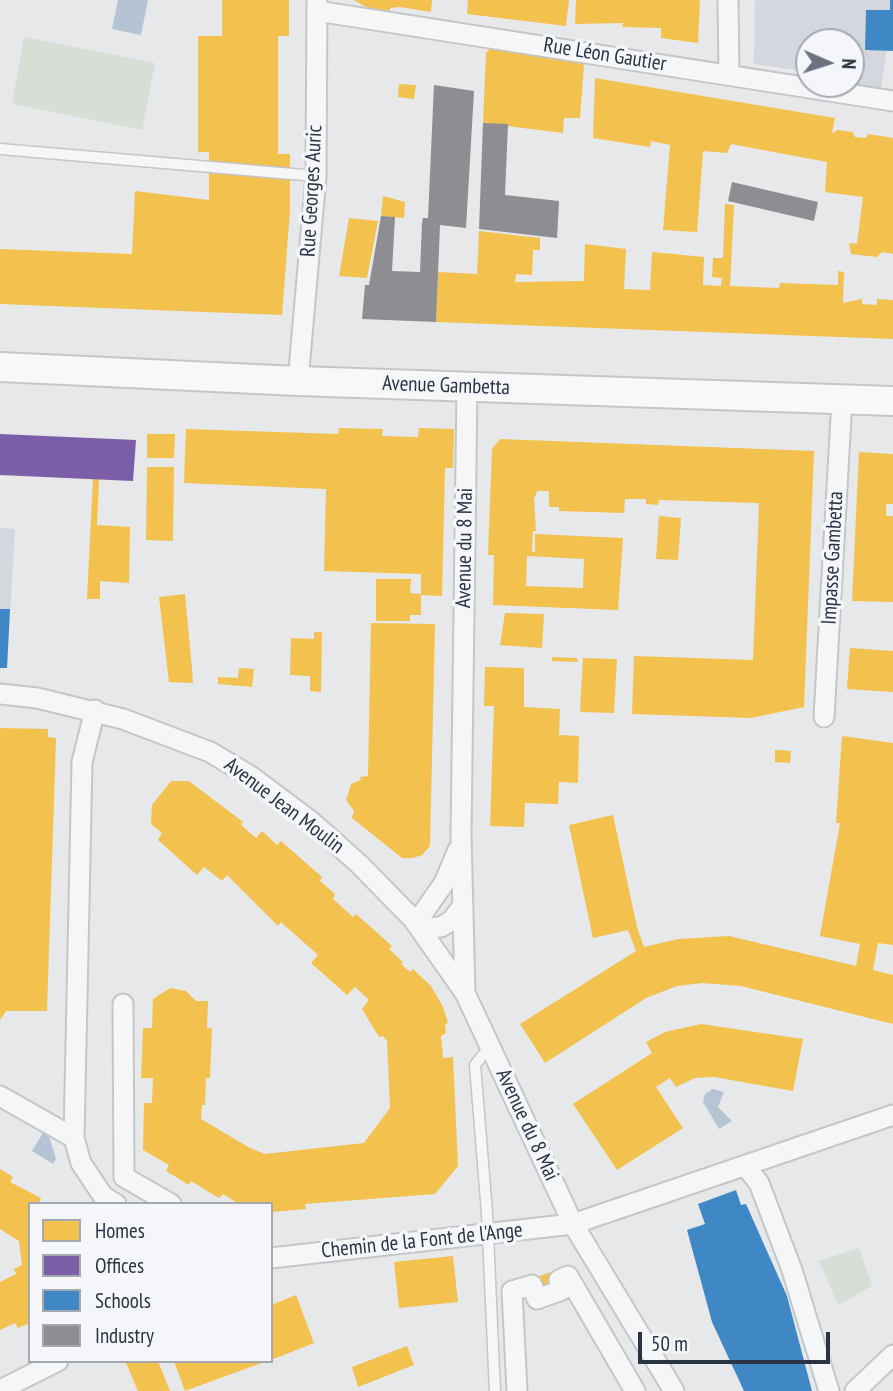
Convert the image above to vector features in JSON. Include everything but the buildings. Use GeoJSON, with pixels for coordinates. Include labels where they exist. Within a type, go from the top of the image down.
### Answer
{"type":"FeatureCollection","features":[{"type":"Feature","properties":{"kind":"main road","name":"Avenue Gambetta"},"geometry":{"type":"LineString","coordinates":[[0,368],[298,382],[893,401]]}},
{"type":"Feature","properties":{"kind":"street"},"geometry":{"type":"LineString","coordinates":[[728,0],[729,74]]}},
{"type":"Feature","properties":{"kind":"street","name":"Rue Léon Gautier"},"geometry":{"type":"LineString","coordinates":[[317,5],[893,101]]}},
{"type":"Feature","properties":{"kind":"street","name":"Rue Georges Auric"},"geometry":{"type":"LineString","coordinates":[[298,382],[316,176],[317,5]]}},
{"type":"Feature","properties":{"kind":"street","name":"Avenue du 8 Mai"},"geometry":{"type":"LineString","coordinates":[[467,387],[461,835],[465,993],[573,1224],[674,1391]]}},
{"type":"Feature","properties":{"kind":"street","name":"Impasse Gambetta"},"geometry":{"type":"LineString","coordinates":[[824,716],[842,399]]}},
{"type":"Feature","properties":{"kind":"street","name":"Avenue Jean Moulin"},"geometry":{"type":"LineString","coordinates":[[0,694],[37,698],[95,710],[172,735],[210,752],[252,777],[312,822],[359,864],[418,926],[465,993]]}},
{"type":"Feature","properties":{"kind":"street"},"geometry":{"type":"LineString","coordinates":[[95,710],[82,762],[74,1139],[81,1163],[103,1196],[113,1202]]}},
{"type":"Feature","properties":{"kind":"street","name":"Avenue du 8 Mai"},"geometry":{"type":"LineString","coordinates":[[418,926],[451,871],[461,835]]}},
{"type":"Feature","properties":{"kind":"street"},"geometry":{"type":"LineString","coordinates":[[418,926],[441,927],[452,920],[463,905]]}},
{"type":"Feature","properties":{"kind":"street"},"geometry":{"type":"LineString","coordinates":[[123,1004],[124,1177],[168,1202]]}},
{"type":"Feature","properties":{"kind":"street"},"geometry":{"type":"LineString","coordinates":[[0,1096],[74,1139]]}},
{"type":"Feature","properties":{"kind":"street","name":"Chemin de la Font de l'Ange"},"geometry":{"type":"LineString","coordinates":[[273,1258],[573,1224],[893,1115]]}},
{"type":"Feature","properties":{"kind":"street"},"geometry":{"type":"LineString","coordinates":[[745,1166],[759,1182],[792,1269],[829,1391]]}},
{"type":"Feature","properties":{"kind":"street"},"geometry":{"type":"LineString","coordinates":[[517,1391],[512,1291],[532,1285],[537,1299],[562,1290],[559,1280],[568,1276],[635,1391]]}},
{"type":"Feature","properties":{"kind":"street"},"geometry":{"type":"LineString","coordinates":[[855,1391],[893,1355]]}},
{"type":"Feature","properties":{"kind":"street"},"geometry":{"type":"LineString","coordinates":[[0,1390],[54,1363]]}},
{"type":"Feature","properties":{"kind":"lane"},"geometry":{"type":"LineString","coordinates":[[0,149],[316,176]]}},
{"type":"Feature","properties":{"kind":"lane"},"geometry":{"type":"LineString","coordinates":[[490,1045],[475,1065],[495,1391]]}},
{"type":"Feature","properties":{"kind":"shaded area"},"geometry":{"type":"Polygon","coordinates":[[[755,0],[893,0],[881,91],[865,88],[865,28],[795,28],[795,70],[754,64],[755,0]]]}},
{"type":"Feature","properties":{"kind":"shaded area"},"geometry":{"type":"Polygon","coordinates":[[[24,37],[155,63],[142,130],[12,104],[24,37]]]}},
{"type":"Feature","properties":{"kind":"shaded area"},"geometry":{"type":"Polygon","coordinates":[[[0,528],[15,529],[7,668],[0,668],[0,528]]]}},
{"type":"Feature","properties":{"kind":"shaded area"},"geometry":{"type":"Polygon","coordinates":[[[859,1248],[872,1286],[838,1305],[819,1261],[859,1248]]]}},
{"type":"Feature","properties":{"kind":"water"},"geometry":{"type":"Polygon","coordinates":[[[118,0],[148,0],[141,35],[112,29],[118,0]]]}},
{"type":"Feature","properties":{"kind":"water"},"geometry":{"type":"Polygon","coordinates":[[[713,1089],[724,1092],[718,1107],[732,1121],[719,1129],[703,1102],[705,1094],[713,1089]]]}},
{"type":"Feature","properties":{"kind":"water"},"geometry":{"type":"Polygon","coordinates":[[[43,1133],[49,1136],[56,1159],[53,1164],[32,1151],[43,1133]]]}}]}
